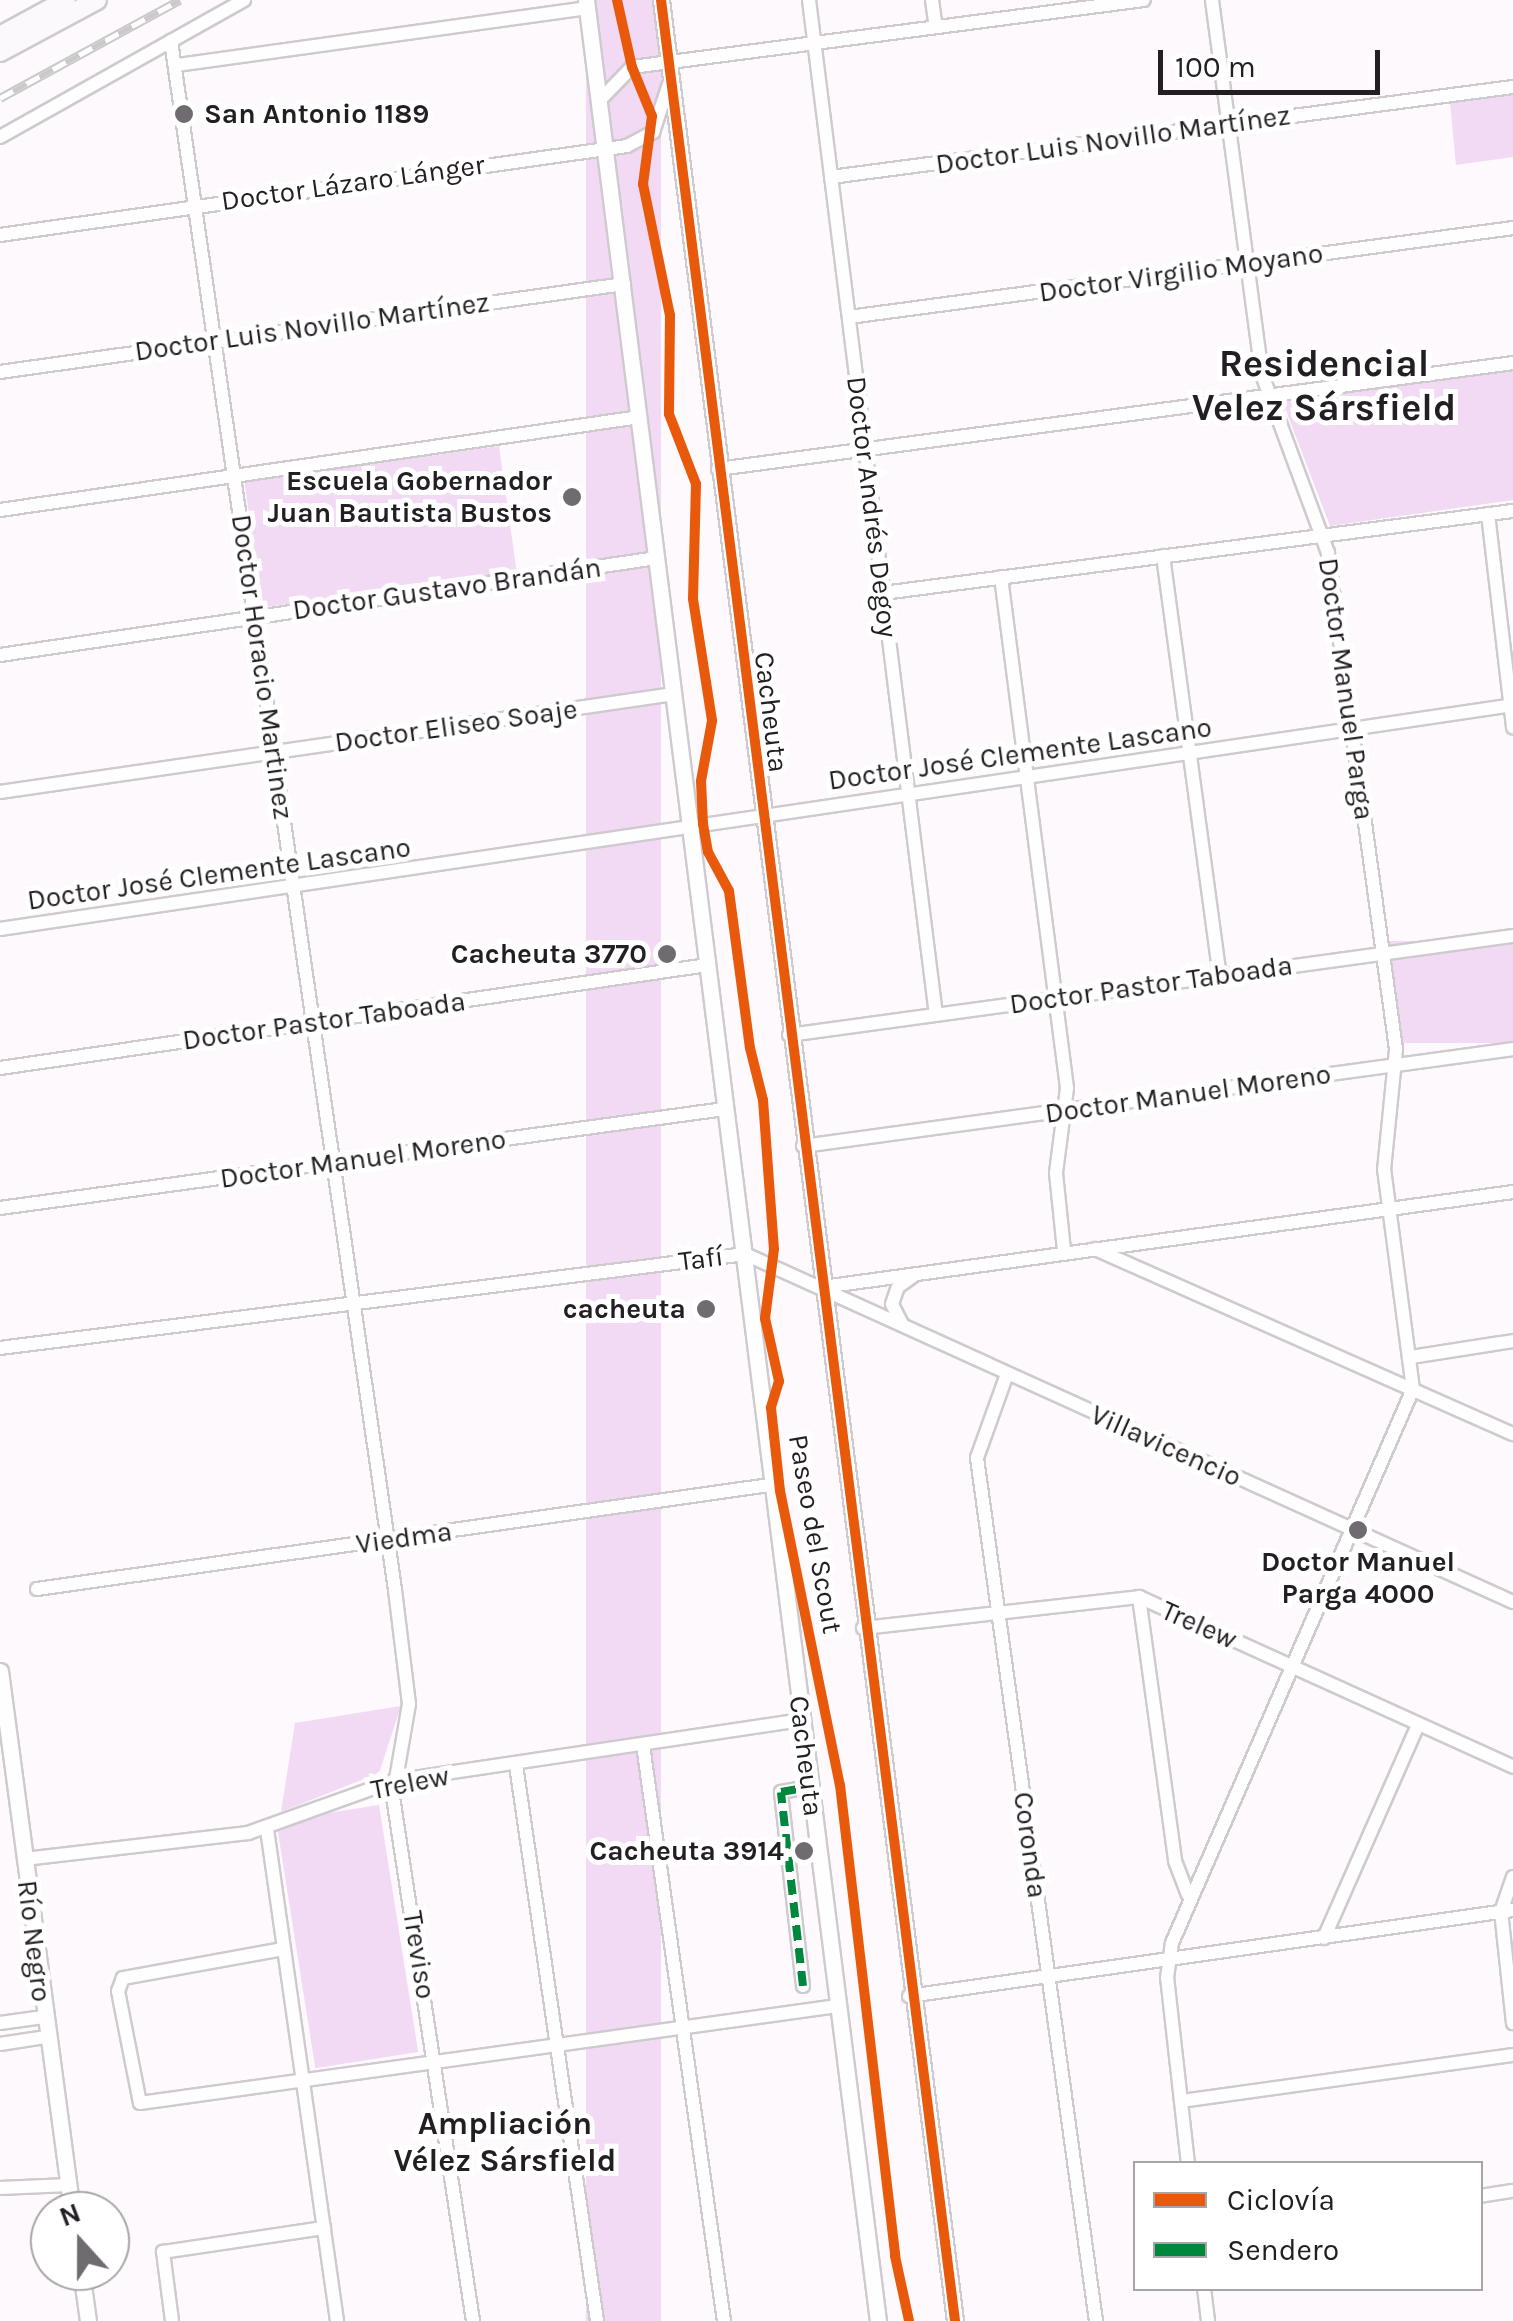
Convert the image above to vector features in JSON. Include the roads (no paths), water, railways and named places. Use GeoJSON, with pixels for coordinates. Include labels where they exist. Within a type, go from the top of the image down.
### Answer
{"type":"FeatureCollection","features":[{"type":"Feature","properties":{"kind":"main road"},"geometry":{"type":"LineString","coordinates":[[0,36],[66,0]]}},
{"type":"Feature","properties":{"kind":"main road"},"geometry":{"type":"LineString","coordinates":[[0,52],[97,0]]}},
{"type":"Feature","properties":{"kind":"street"},"geometry":{"type":"LineString","coordinates":[[0,137],[244,0]]}},
{"type":"Feature","properties":{"kind":"street","name":"Cacheuta"},"geometry":{"type":"LineString","coordinates":[[660,0],[909,1996],[954,2321]]}},
{"type":"Feature","properties":{"kind":"street","name":"Doctor Andrés Degoy"},"geometry":{"type":"LineString","coordinates":[[809,0],[936,1015]]}},
{"type":"Feature","properties":{"kind":"street"},"geometry":{"type":"LineString","coordinates":[[932,0],[936,27]]}},
{"type":"Feature","properties":{"kind":"street"},"geometry":{"type":"LineString","coordinates":[[600,100],[626,70],[1070,5],[1144,0]]}},
{"type":"Feature","properties":{"kind":"street","name":"Doctor Manuel Parga"},"geometry":{"type":"LineString","coordinates":[[1212,0],[1266,394],[1323,536],[1352,728],[1395,1066],[1385,1143],[1388,1209],[1414,1389]]}},
{"type":"Feature","properties":{"kind":"street"},"geometry":{"type":"LineString","coordinates":[[177,65],[587,4]]}},
{"type":"Feature","properties":{"kind":"street","name":"Cacheuta"},"geometry":{"type":"LineString","coordinates":[[587,4],[878,2321]]}},
{"type":"Feature","properties":{"kind":"street","name":"Doctor Horacio Martinez"},"geometry":{"type":"LineString","coordinates":[[171,41],[395,1590]]}},
{"type":"Feature","properties":{"kind":"street","name":"Doctor Lázaro Lánger"},"geometry":{"type":"LineString","coordinates":[[0,235],[196,204],[606,149],[652,132],[668,84]]}},
{"type":"Feature","properties":{"kind":"street","name":"Doctor Luis Novillo Martínez"},"geometry":{"type":"LineString","coordinates":[[831,177],[1513,87]]}},
{"type":"Feature","properties":{"kind":"street","name":"Doctor Virgilio Moyano"},"geometry":{"type":"LineString","coordinates":[[848,317],[1513,228]]}},
{"type":"Feature","properties":{"kind":"street","name":"Doctor Luis Novillo Martínez"},"geometry":{"type":"LineString","coordinates":[[0,372],[624,284]]}},
{"type":"Feature","properties":{"kind":"street"},"geometry":{"type":"LineString","coordinates":[[718,468],[1513,363]]}},
{"type":"Feature","properties":{"kind":"street"},"geometry":{"type":"LineString","coordinates":[[0,510],[640,417]]}},
{"type":"Feature","properties":{"kind":"street"},"geometry":{"type":"LineString","coordinates":[[883,593],[1513,511]]}},
{"type":"Feature","properties":{"kind":"street"},"geometry":{"type":"LineString","coordinates":[[1488,514],[1513,728]]}},
{"type":"Feature","properties":{"kind":"street"},"geometry":{"type":"LineString","coordinates":[[1163,556],[1220,976]]}},
{"type":"Feature","properties":{"kind":"street","name":"Doctor Gustavo Brandán"},"geometry":{"type":"LineString","coordinates":[[0,654],[656,558]]}},
{"type":"Feature","properties":{"kind":"street"},"geometry":{"type":"LineString","coordinates":[[1001,577],[1056,998],[1065,1110],[1056,1174],[1064,1251]]}},
{"type":"Feature","properties":{"kind":"street","name":"Doctor Eliseo Soaje"},"geometry":{"type":"LineString","coordinates":[[0,792],[674,694]]}},
{"type":"Feature","properties":{"kind":"street","name":"Doctor José Clemente Lascano"},"geometry":{"type":"LineString","coordinates":[[0,929],[1511,705]]}},
{"type":"Feature","properties":{"kind":"street","name":"Doctor Pastor Taboada"},"geometry":{"type":"LineString","coordinates":[[789,1035],[1513,936]]}},
{"type":"Feature","properties":{"kind":"street","name":"Doctor Pastor Taboada"},"geometry":{"type":"LineString","coordinates":[[0,1068],[708,965]]}},
{"type":"Feature","properties":{"kind":"street","name":"Doctor Manuel Moreno"},"geometry":{"type":"LineString","coordinates":[[803,1146],[1513,1049]]}},
{"type":"Feature","properties":{"kind":"street","name":"Doctor Manuel Moreno"},"geometry":{"type":"LineString","coordinates":[[0,1208],[726,1109]]}},
{"type":"Feature","properties":{"kind":"street"},"geometry":{"type":"LineString","coordinates":[[820,1288],[1064,1251],[1513,1192]]}},
{"type":"Feature","properties":{"kind":"street"},"geometry":{"type":"LineString","coordinates":[[1092,1248],[1513,1434]]}},
{"type":"Feature","properties":{"kind":"street","name":"Tafí"},"geometry":{"type":"LineString","coordinates":[[0,1348],[745,1254],[820,1288]]}},
{"type":"Feature","properties":{"kind":"street"},"geometry":{"type":"LineString","coordinates":[[904,1326],[892,1304],[894,1293],[917,1273]]}},
{"type":"Feature","properties":{"kind":"street","name":"Villavicencio"},"geometry":{"type":"LineString","coordinates":[[820,1288],[1513,1602]]}},
{"type":"Feature","properties":{"kind":"street"},"geometry":{"type":"LineString","coordinates":[[1411,1356],[1513,1341]]}},
{"type":"Feature","properties":{"kind":"street","name":"Coronda"},"geometry":{"type":"LineString","coordinates":[[1006,1374],[977,1448],[1096,2321]]}},
{"type":"Feature","properties":{"kind":"street"},"geometry":{"type":"LineString","coordinates":[[1188,2161],[1167,1960],[1188,1896],[1414,1389]]}},
{"type":"Feature","properties":{"kind":"street","name":"Viedma"},"geometry":{"type":"LineString","coordinates":[[37,1589],[770,1485]]}},
{"type":"Feature","properties":{"kind":"street","name":"Treviso"},"geometry":{"type":"LineString","coordinates":[[395,1590],[410,1704],[393,1782],[473,2321]]}},
{"type":"Feature","properties":{"kind":"street"},"geometry":{"type":"LineString","coordinates":[[1138,1597],[1175,1861],[1188,1896]]}},
{"type":"Feature","properties":{"kind":"street","name":"Trelew"},"geometry":{"type":"LineString","coordinates":[[863,1628],[1138,1597],[1513,1767]]}},
{"type":"Feature","properties":{"kind":"street","name":"Río Negro"},"geometry":{"type":"LineString","coordinates":[[0,1671],[46,2037],[70,2191]]}},
{"type":"Feature","properties":{"kind":"street","name":"Trelew"},"geometry":{"type":"LineString","coordinates":[[24,1859],[267,1829],[393,1782],[801,1720]]}},
{"type":"Feature","properties":{"kind":"street"},"geometry":{"type":"LineString","coordinates":[[1324,1938],[1418,1724]]}},
{"type":"Feature","properties":{"kind":"street"},"geometry":{"type":"LineString","coordinates":[[643,1745],[724,2321]]}},
{"type":"Feature","properties":{"kind":"street"},"geometry":{"type":"LineString","coordinates":[[516,1765],[597,2321]]}},
{"type":"Feature","properties":{"kind":"street"},"geometry":{"type":"LineString","coordinates":[[804,1986],[781,1792],[810,1787]]}},
{"type":"Feature","properties":{"kind":"street"},"geometry":{"type":"LineString","coordinates":[[267,1829],[338,2321]]}},
{"type":"Feature","properties":{"kind":"street"},"geometry":{"type":"LineString","coordinates":[[1513,1877],[1507,1910],[1513,2024]]}},
{"type":"Feature","properties":{"kind":"street"},"geometry":{"type":"LineString","coordinates":[[909,1996],[1507,1910]]}},
{"type":"Feature","properties":{"kind":"street"},"geometry":{"type":"LineString","coordinates":[[282,1949],[123,1978],[118,1991],[140,2102],[436,2065],[837,2006]]}},
{"type":"Feature","properties":{"kind":"street"},"geometry":{"type":"LineString","coordinates":[[0,2023],[44,2016]]}},
{"type":"Feature","properties":{"kind":"street"},"geometry":{"type":"LineString","coordinates":[[0,2044],[46,2037]]}},
{"type":"Feature","properties":{"kind":"street"},"geometry":{"type":"LineString","coordinates":[[1181,2101],[1513,2055]]}},
{"type":"Feature","properties":{"kind":"street"},"geometry":{"type":"LineString","coordinates":[[0,2188],[69,2185]]}},
{"type":"Feature","properties":{"kind":"street"},"geometry":{"type":"LineString","coordinates":[[1483,2196],[1513,2191]]}},
{"type":"Feature","properties":{"kind":"street"},"geometry":{"type":"LineString","coordinates":[[172,2321],[163,2252],[324,2228]]}},
{"type":"Feature","properties":{"kind":"street"},"geometry":{"type":"LineString","coordinates":[[84,2291],[88,2321]]}},
{"type":"Feature","properties":{"kind":"street"},"geometry":{"type":"LineString","coordinates":[[1204,2291],[1208,2321]]}},
{"type":"Feature","properties":{"kind":"railway"},"geometry":{"type":"LineString","coordinates":[[0,98],[180,0]]}},
{"type":"Feature","properties":{"kind":"place","name":"San Antonio 1189"},"geometry":{"type":"Point","coordinates":[184,114]}},
{"type":"Feature","properties":{"kind":"place","name":"Escuela Gobernador Juan Bautista Bustos"},"geometry":{"type":"Point","coordinates":[572,497]}},
{"type":"Feature","properties":{"kind":"place","name":"Cacheuta 3770"},"geometry":{"type":"Point","coordinates":[667,954]}},
{"type":"Feature","properties":{"kind":"place","name":"cacheuta"},"geometry":{"type":"Point","coordinates":[706,1309]}},
{"type":"Feature","properties":{"kind":"place","name":"Doctor Manuel Parga 4000"},"geometry":{"type":"Point","coordinates":[1358,1530]}},
{"type":"Feature","properties":{"kind":"place","name":"Cacheuta 3914"},"geometry":{"type":"Point","coordinates":[804,1851]}},
{"type":"Feature","properties":{"kind":"district","name":"Residencial Velez Sársfield"},"geometry":{"type":"Point","coordinates":[1324,386]}},
{"type":"Feature","properties":{"kind":"district","name":"Ampliación Vélez Sársfield"},"geometry":{"type":"Point","coordinates":[505,2144]}}]}
